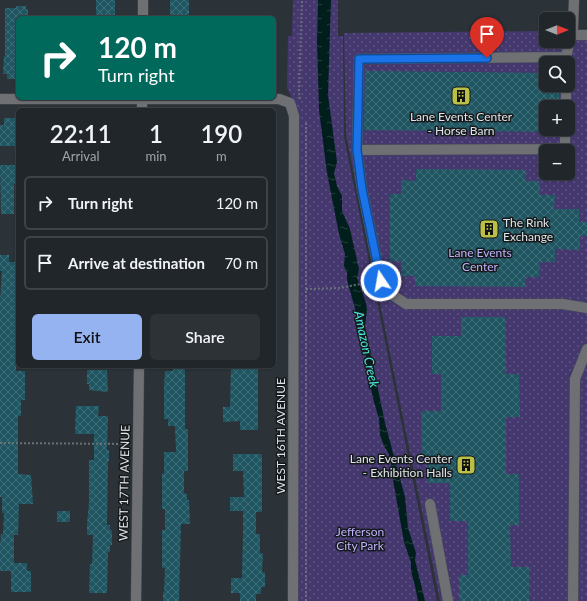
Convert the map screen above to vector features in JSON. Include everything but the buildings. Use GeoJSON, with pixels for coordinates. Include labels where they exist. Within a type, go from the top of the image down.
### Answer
{"type":"FeatureCollection","features":[{"type":"Feature","properties":{"kind":"street"},"geometry":{"type":"LineString","coordinates":[[143,0],[143,16]]}},
{"type":"Feature","properties":{"kind":"street"},"geometry":{"type":"LineString","coordinates":[[574,0],[574,12]]}},
{"type":"Feature","properties":{"kind":"street"},"geometry":{"type":"LineString","coordinates":[[575,35],[587,35]]}},
{"type":"Feature","properties":{"kind":"street"},"geometry":{"type":"LineString","coordinates":[[539,60],[359,59],[357,150],[362,189],[381,281],[394,296],[406,304],[562,304],[587,308]]}},
{"type":"Feature","properties":{"kind":"street"},"geometry":{"type":"LineString","coordinates":[[0,98],[16,98]]}},
{"type":"Feature","properties":{"kind":"street","name":"WEST 16TH AVENUE"},"geometry":{"type":"LineString","coordinates":[[276,99],[290,103],[294,116],[293,601]]}},
{"type":"Feature","properties":{"kind":"street"},"geometry":{"type":"LineString","coordinates":[[357,150],[565,149],[565,136]]}},
{"type":"Feature","properties":{"kind":"street"},"geometry":{"type":"LineString","coordinates":[[573,601],[575,379],[587,350]]}},
{"type":"Feature","properties":{"kind":"street","name":"WEST 17TH AVENUE"},"geometry":{"type":"LineString","coordinates":[[136,601],[139,368]]}},
{"type":"Feature","properties":{"kind":"street"},"geometry":{"type":"LineString","coordinates":[[430,504],[448,601]]}},
{"type":"Feature","properties":{"kind":"path"},"geometry":{"type":"LineString","coordinates":[[306,289],[340,288],[377,281]]}},
{"type":"Feature","properties":{"kind":"path"},"geometry":{"type":"LineString","coordinates":[[0,443],[138,444]]}},
{"type":"Feature","properties":{"kind":"green space","name":"Jefferson City Park"},"geometry":{"type":"Polygon","coordinates":[[[293,0],[338,0],[338,36],[343,36],[344,137],[437,601],[296,601],[298,110],[287,88],[288,36],[292,36],[293,0]]]}},
{"type":"Feature","properties":{"kind":"green space","name":"Lane Events Center"},"geometry":{"type":"Polygon","coordinates":[[[539,31],[539,48],[575,48],[575,37],[587,31],[587,601],[440,601],[346,135],[344,33],[539,31]]]}},
{"type":"Feature","properties":{"kind":"water","name":"Amazon Creek"},"geometry":{"type":"Polygon","coordinates":[[[318,0],[331,0],[328,95],[337,162],[334,173],[337,186],[342,196],[342,211],[350,229],[359,269],[357,278],[367,310],[365,326],[385,423],[405,497],[408,528],[416,553],[415,560],[425,601],[418,601],[411,571],[411,563],[404,542],[392,468],[389,454],[380,435],[379,419],[371,389],[371,376],[367,368],[366,355],[362,343],[363,337],[347,280],[347,273],[344,266],[345,254],[339,234],[327,173],[319,110],[317,41],[318,0]]]}},
{"type":"Feature","properties":{"kind":"place","name":"Lane Events Center - Horse Barn"},"geometry":{"type":"Point","coordinates":[461,96]}},
{"type":"Feature","properties":{"kind":"place","name":"The Rink Exchange"},"geometry":{"type":"Point","coordinates":[489,229]}},
{"type":"Feature","properties":{"kind":"place","name":"Lane Events Center - Exhibition Halls"},"geometry":{"type":"Point","coordinates":[466,465]}},
{"type":"Feature","properties":{"kind":"route"},"geometry":{"type":"LineString","coordinates":[[381,281],[362,189],[357,150],[359,59],[487,58]]}}]}
